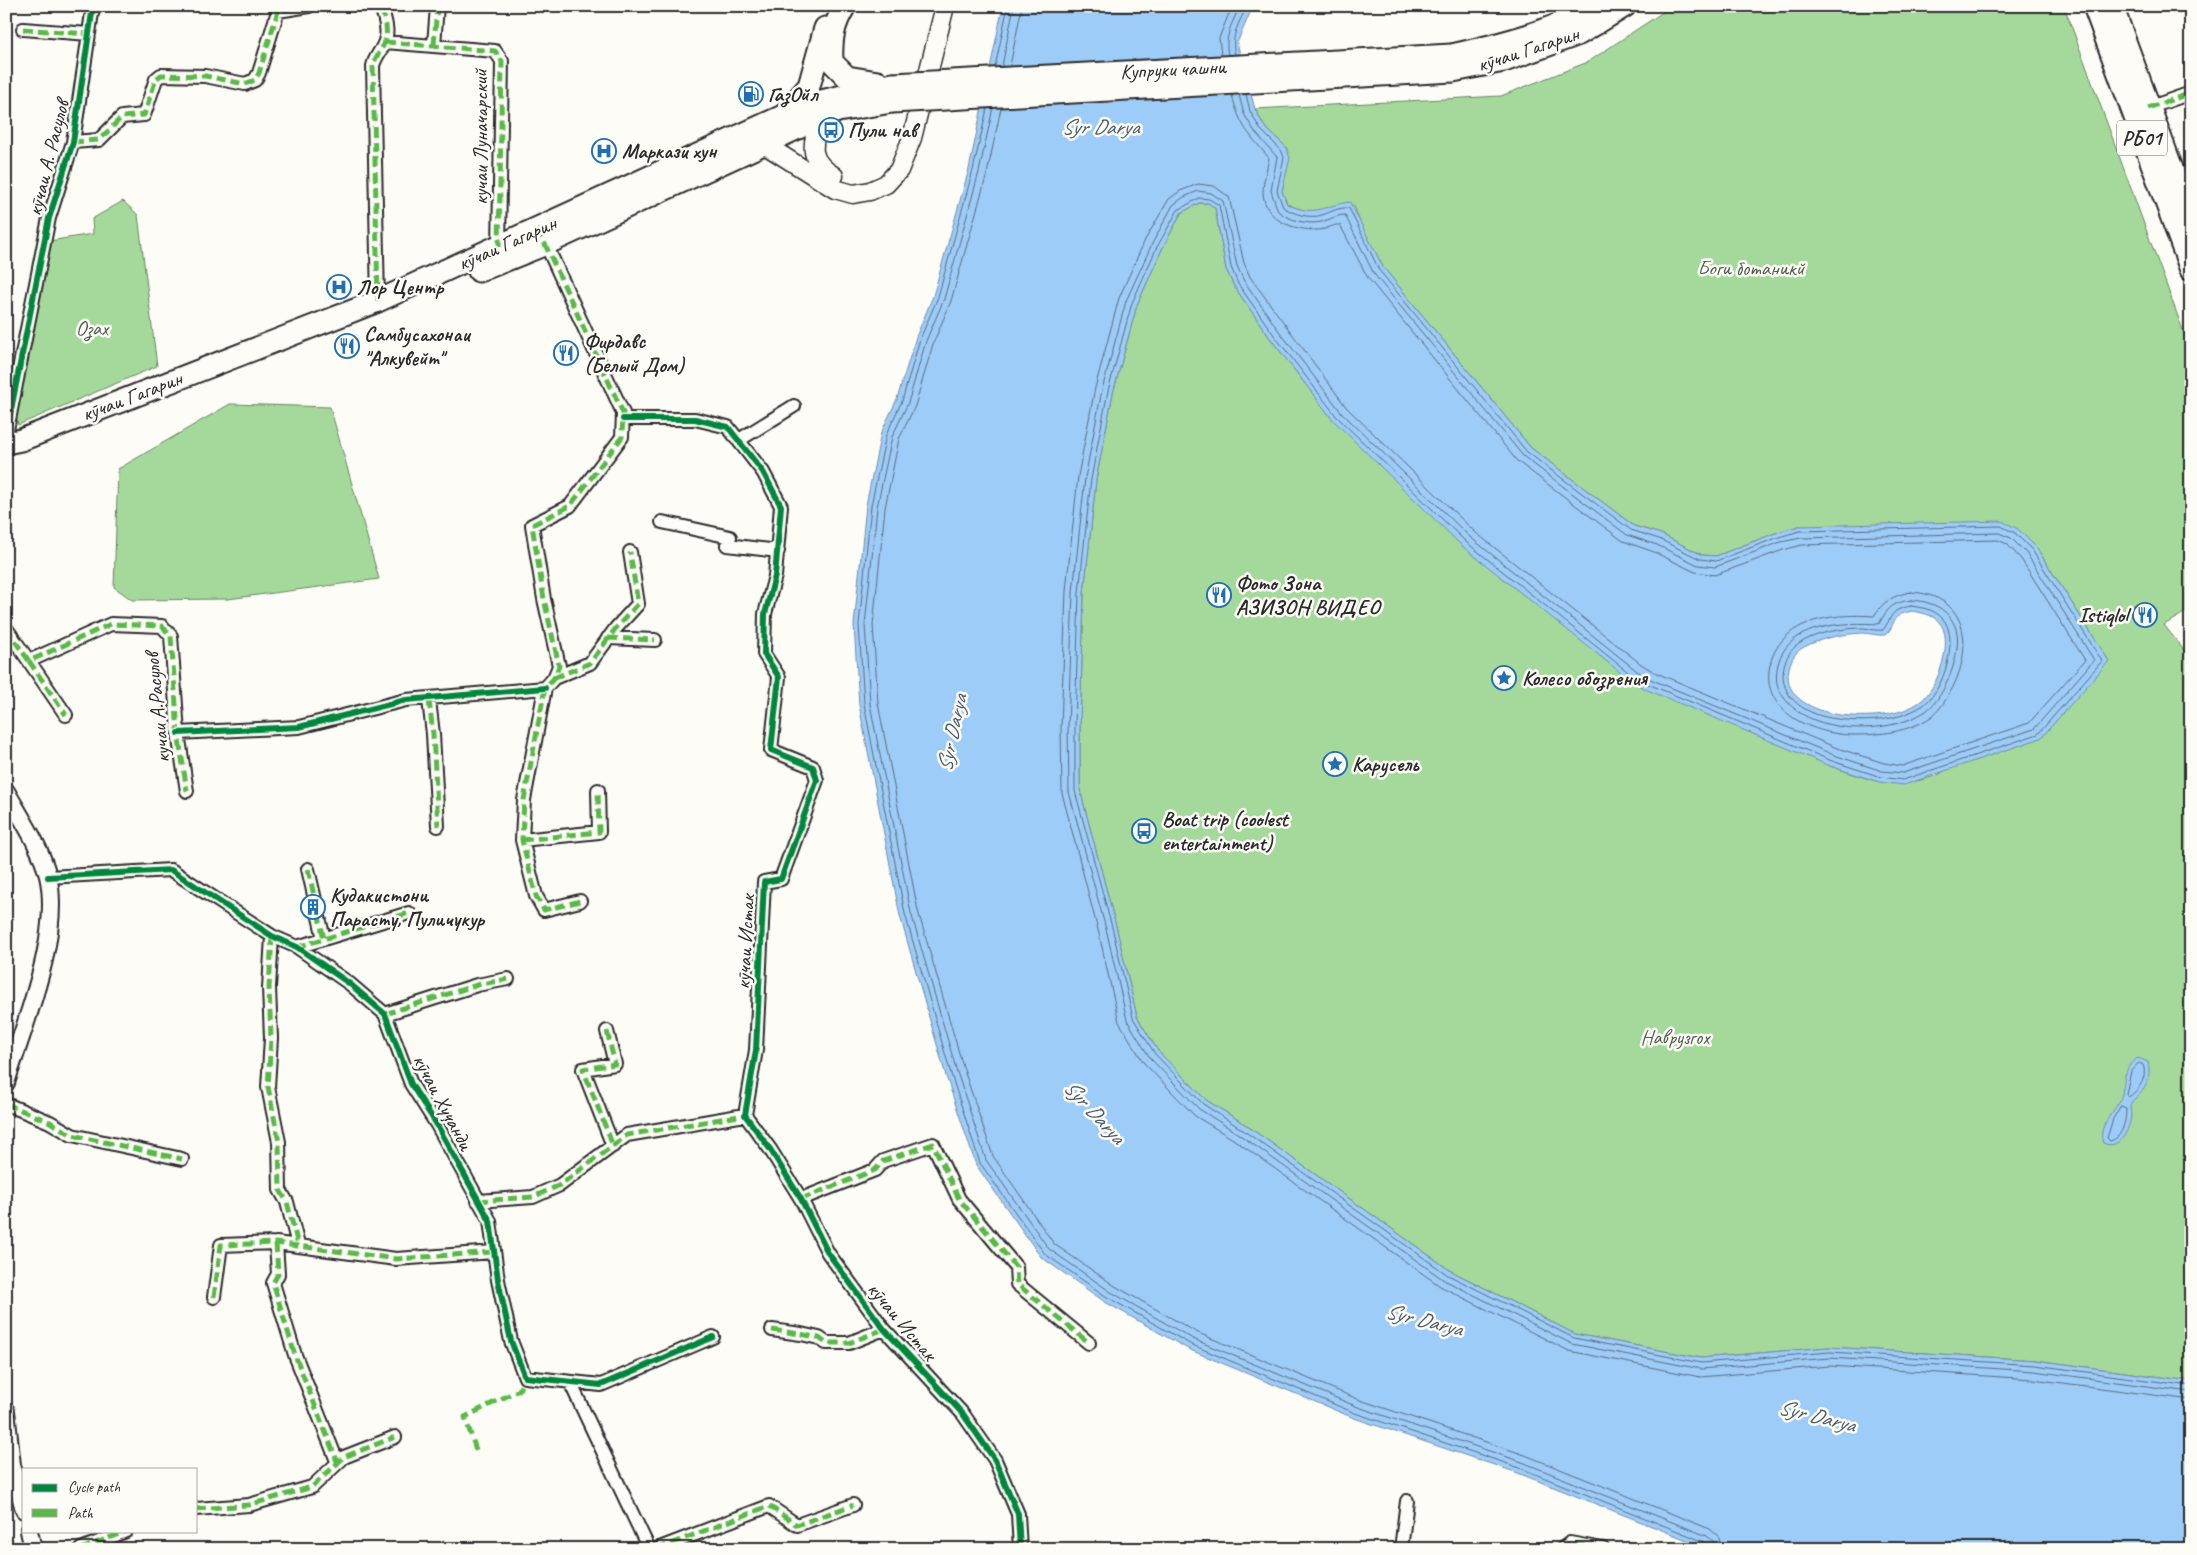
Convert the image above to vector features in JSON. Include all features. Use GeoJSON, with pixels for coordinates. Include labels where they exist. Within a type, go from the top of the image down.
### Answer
{"type":"FeatureCollection","features":[{"type":"Feature","properties":{"kind":"highway"},"geometry":{"type":"LineString","coordinates":[[781,118],[809,86],[832,6]]}},
{"type":"Feature","properties":{"kind":"highway"},"geometry":{"type":"LineString","coordinates":[[845,6],[836,19],[832,39],[832,62],[847,77],[893,93]]}},
{"type":"Feature","properties":{"kind":"highway","name":"кӯчаи Гагарин"},"geometry":{"type":"LineString","coordinates":[[1452,63],[1515,38],[1577,18],[1597,6]]}},
{"type":"Feature","properties":{"kind":"highway","name":"кӯчаи Гагарин"},"geometry":{"type":"LineString","coordinates":[[1452,63],[1504,60],[1579,34],[1625,6]]}},
{"type":"Feature","properties":{"kind":"highway","name":"РБ01"},"geometry":{"type":"LineString","coordinates":[[2094,6],[2191,270]]}},
{"type":"Feature","properties":{"kind":"highway","name":"РБ01"},"geometry":{"type":"LineString","coordinates":[[2112,6],[2148,108],[2191,220]]}},
{"type":"Feature","properties":{"kind":"highway","name":"Купруки чашни"},"geometry":{"type":"LineString","coordinates":[[893,93],[1452,63]]}},
{"type":"Feature","properties":{"kind":"highway","name":"кӯчаи Гагарин"},"geometry":{"type":"LineString","coordinates":[[6,443],[21,440],[378,301],[499,247],[542,236],[808,104],[893,93]]}},
{"type":"Feature","properties":{"kind":"highway","name":"кӯчаи Гагарин"},"geometry":{"type":"LineString","coordinates":[[6,456],[24,453],[820,118],[893,93]]}},
{"type":"Feature","properties":{"kind":"main road"},"geometry":{"type":"LineString","coordinates":[[820,118],[814,138],[813,155],[822,168],[842,180],[857,185],[865,185],[882,177],[892,165],[905,137],[938,6]]}},
{"type":"Feature","properties":{"kind":"main road"},"geometry":{"type":"LineString","coordinates":[[754,147],[835,189],[853,194],[870,191],[886,184],[899,170],[912,138],[945,6]]}},
{"type":"Feature","properties":{"kind":"street","name":"кӯчаи А. Расулов"},"geometry":{"type":"LineString","coordinates":[[6,435],[50,218],[73,142],[93,6]]}},
{"type":"Feature","properties":{"kind":"street"},"geometry":{"type":"LineString","coordinates":[[73,142],[99,140],[122,117],[144,115],[156,79],[161,74],[205,76],[245,84],[251,83],[259,73],[278,11],[309,6]]}},
{"type":"Feature","properties":{"kind":"street"},"geometry":{"type":"LineString","coordinates":[[378,301],[374,66],[375,57],[385,42],[387,32],[381,6]]}},
{"type":"Feature","properties":{"kind":"street"},"geometry":{"type":"LineString","coordinates":[[434,45],[437,6]]}},
{"type":"Feature","properties":{"kind":"street"},"geometry":{"type":"LineString","coordinates":[[22,29],[89,34]]}},
{"type":"Feature","properties":{"kind":"street","name":"кучаи Луначарский"},"geometry":{"type":"LineString","coordinates":[[385,42],[495,51],[502,61],[499,247]]}},
{"type":"Feature","properties":{"kind":"street"},"geometry":{"type":"LineString","coordinates":[[2148,108],[2191,93]]}},
{"type":"Feature","properties":{"kind":"street"},"geometry":{"type":"LineString","coordinates":[[542,236],[623,413],[622,437],[570,506],[532,526],[544,599],[559,666],[554,678],[544,688],[524,800],[522,840],[536,896],[544,910],[580,901]]}},
{"type":"Feature","properties":{"kind":"street"},"geometry":{"type":"LineString","coordinates":[[738,440],[794,406]]}},
{"type":"Feature","properties":{"kind":"street","name":"кӯчаи Истак"},"geometry":{"type":"LineString","coordinates":[[623,420],[695,419],[728,427],[763,472],[781,506],[775,576],[765,614],[764,654],[779,677],[771,750],[813,767],[817,780],[781,879],[764,882],[756,1050],[744,1115],[770,1149],[801,1199],[828,1254],[884,1329],[962,1414],[995,1460],[1018,1514],[1020,1549]]}},
{"type":"Feature","properties":{"kind":"street"},"geometry":{"type":"LineString","coordinates":[[662,522],[730,537],[727,545],[778,551]]}},
{"type":"Feature","properties":{"kind":"street"},"geometry":{"type":"LineString","coordinates":[[554,678],[590,663],[608,638],[638,604],[630,552]]}},
{"type":"Feature","properties":{"kind":"street","name":"кучаи А.Расулов"},"geometry":{"type":"LineString","coordinates":[[29,661],[111,624],[162,626],[171,636],[178,733],[187,792]]}},
{"type":"Feature","properties":{"kind":"street"},"geometry":{"type":"LineString","coordinates":[[6,628],[66,715]]}},
{"type":"Feature","properties":{"kind":"street"},"geometry":{"type":"LineString","coordinates":[[608,638],[655,640]]}},
{"type":"Feature","properties":{"kind":"street"},"geometry":{"type":"LineString","coordinates":[[178,733],[299,727],[406,700],[428,700],[544,688]]}},
{"type":"Feature","properties":{"kind":"street"},"geometry":{"type":"LineString","coordinates":[[428,700],[433,734],[438,826]]}},
{"type":"Feature","properties":{"kind":"street"},"geometry":{"type":"LineString","coordinates":[[522,840],[599,832],[598,790]]}},
{"type":"Feature","properties":{"kind":"street"},"geometry":{"type":"LineString","coordinates":[[6,791],[40,852],[48,877],[50,912],[48,945],[6,1083]]}},
{"type":"Feature","properties":{"kind":"street"},"geometry":{"type":"LineString","coordinates":[[308,869],[324,939]]}},
{"type":"Feature","properties":{"kind":"street","name":"кӯчаи Хуҷанди"},"geometry":{"type":"LineString","coordinates":[[48,877],[171,870],[272,936],[297,947],[350,984],[384,1014],[411,1084],[437,1125],[490,1221],[498,1280],[511,1341],[525,1377],[600,1384],[713,1337]]}},
{"type":"Feature","properties":{"kind":"street"},"geometry":{"type":"LineString","coordinates":[[297,947],[409,913]]}},
{"type":"Feature","properties":{"kind":"street"},"geometry":{"type":"LineString","coordinates":[[272,936],[269,988],[271,1038],[268,1088],[278,1142],[280,1190],[287,1202],[298,1244]]}},
{"type":"Feature","properties":{"kind":"street"},"geometry":{"type":"LineString","coordinates":[[384,1014],[477,985],[508,979]]}},
{"type":"Feature","properties":{"kind":"street"},"geometry":{"type":"LineString","coordinates":[[607,1031],[615,1064],[583,1070],[613,1146]]}},
{"type":"Feature","properties":{"kind":"street"},"geometry":{"type":"LineString","coordinates":[[6,1104],[50,1122],[72,1135],[182,1158]]}},
{"type":"Feature","properties":{"kind":"street"},"geometry":{"type":"LineString","coordinates":[[478,1201],[533,1197],[560,1184],[627,1136],[744,1115]]}},
{"type":"Feature","properties":{"kind":"street"},"geometry":{"type":"LineString","coordinates":[[801,1199],[875,1170],[883,1161],[933,1144],[959,1198],[1016,1267],[1017,1284],[1089,1342]]}},
{"type":"Feature","properties":{"kind":"street"},"geometry":{"type":"LineString","coordinates":[[276,1243],[278,1274],[273,1283],[295,1355],[338,1462]]}},
{"type":"Feature","properties":{"kind":"street"},"geometry":{"type":"LineString","coordinates":[[214,1297],[221,1245],[298,1244],[396,1259],[494,1252]]}},
{"type":"Feature","properties":{"kind":"street"},"geometry":{"type":"LineString","coordinates":[[772,1330],[819,1338],[826,1343],[849,1343],[884,1329]]}},
{"type":"Feature","properties":{"kind":"street"},"geometry":{"type":"LineString","coordinates":[[570,1382],[649,1549]]}},
{"type":"Feature","properties":{"kind":"street"},"geometry":{"type":"LineString","coordinates":[[6,1411],[12,1465],[22,1502]]}},
{"type":"Feature","properties":{"kind":"street"},"geometry":{"type":"LineString","coordinates":[[198,1509],[249,1505],[312,1488],[338,1462],[395,1438]]}},
{"type":"Feature","properties":{"kind":"street"},"geometry":{"type":"LineString","coordinates":[[1402,1549],[1407,1502]]}},
{"type":"Feature","properties":{"kind":"street"},"geometry":{"type":"LineString","coordinates":[[657,1549],[769,1506],[797,1525],[853,1505]]}},
{"type":"Feature","properties":{"kind":"street"},"geometry":{"type":"LineString","coordinates":[[29,1532],[33,1549]]}},
{"type":"Feature","properties":{"kind":"street"},"geometry":{"type":"LineString","coordinates":[[81,1549],[124,1532]]}},
{"type":"Feature","properties":{"kind":"street"},"geometry":{"type":"LineString","coordinates":[[1562,1549],[1570,1543],[1604,1549]]}},
{"type":"Feature","properties":{"kind":"green space","name":"Наврузгох"},"geometry":{"type":"Polygon","coordinates":[[[1672,6],[2064,6],[2191,352],[2191,609],[2164,625],[2191,659],[2191,1381],[2035,1360],[1829,1347],[1701,1358],[1575,1334],[1451,1271],[1243,1123],[1206,1100],[1158,1051],[1137,1017],[1117,930],[1080,790],[1084,593],[1096,480],[1113,393],[1137,305],[1162,249],[1181,213],[1199,203],[1208,203],[1215,208],[1226,269],[1234,286],[1270,338],[1333,420],[1830,766],[1872,780],[1895,783],[1921,780],[1938,775],[2109,661],[2036,547],[1799,526],[1716,556],[1702,555],[1661,534],[1634,526],[1531,448],[1383,267],[1360,223],[1354,206],[1338,205],[1324,210],[1310,211],[1287,204],[1282,191],[1289,158],[1286,147],[1264,126],[1255,109],[1501,96],[1588,62],[1672,6]]]}},
{"type":"Feature","properties":{"kind":"green space","name":"Озах"},"geometry":{"type":"Polygon","coordinates":[[[123,201],[138,215],[157,366],[18,425],[14,405],[49,241],[93,234],[92,219],[123,201]]]}},
{"type":"Feature","properties":{"kind":"green space"},"geometry":{"type":"Polygon","coordinates":[[[230,404],[330,407],[379,579],[228,599],[132,600],[114,587],[118,469],[230,404]]]}},
{"type":"Feature","properties":{"kind":"water","name":"Syr Darya"},"geometry":{"type":"Polygon","coordinates":[[[1003,6],[1253,6],[1237,43],[1255,109],[1264,126],[1286,147],[1290,158],[1282,191],[1287,204],[1305,210],[1313,210],[1350,202],[1383,267],[1531,448],[1634,526],[1661,534],[1702,555],[1716,556],[1799,526],[2002,521],[2018,529],[2036,547],[2109,661],[2041,738],[1904,785],[1879,782],[1830,766],[1645,689],[1630,680],[1462,546],[1333,420],[1270,338],[1234,286],[1226,269],[1215,208],[1208,203],[1199,203],[1181,213],[1162,249],[1137,305],[1113,393],[1096,480],[1084,593],[1080,790],[1117,930],[1137,1017],[1158,1051],[1206,1100],[1243,1123],[1451,1271],[1575,1334],[1701,1358],[1829,1347],[2035,1360],[2191,1381],[2191,1549],[1713,1549],[1518,1473],[1354,1418],[1188,1349],[1105,1302],[1041,1257],[976,1165],[946,1076],[900,916],[859,705],[854,625],[866,505],[881,433],[897,399],[916,337],[933,296],[969,169],[1003,6]],[[1912,611],[1899,615],[1885,635],[1862,633],[1840,635],[1818,641],[1801,649],[1794,656],[1789,668],[1788,679],[1791,688],[1803,702],[1811,707],[1840,715],[1882,715],[1903,710],[1921,701],[1933,686],[1942,663],[1945,651],[1944,630],[1933,617],[1912,611]]]}},
{"type":"Feature","properties":{"kind":"water"},"geometry":{"type":"Polygon","coordinates":[[[2138,1058],[2148,1062],[2149,1075],[2147,1084],[2130,1104],[2129,1126],[2123,1137],[2114,1144],[2103,1143],[2102,1131],[2120,1100],[2126,1071],[2138,1058]]]}},
{"type":"Feature","properties":{"kind":"marked path"},"geometry":{"type":"LineString","coordinates":[[73,142],[99,140],[122,117],[144,115],[156,79],[161,75],[205,76],[245,84],[255,80],[259,73],[278,11],[309,6]]}},
{"type":"Feature","properties":{"kind":"marked path"},"geometry":{"type":"LineString","coordinates":[[378,301],[373,66],[386,37],[386,24],[381,6]]}},
{"type":"Feature","properties":{"kind":"marked path"},"geometry":{"type":"LineString","coordinates":[[434,45],[437,6]]}},
{"type":"Feature","properties":{"kind":"marked path"},"geometry":{"type":"LineString","coordinates":[[23,29],[89,34]]}},
{"type":"Feature","properties":{"kind":"marked path"},"geometry":{"type":"LineString","coordinates":[[385,42],[495,51],[502,61],[499,247]]}},
{"type":"Feature","properties":{"kind":"marked path"},"geometry":{"type":"LineString","coordinates":[[2148,108],[2191,93]]}},
{"type":"Feature","properties":{"kind":"marked path"},"geometry":{"type":"LineString","coordinates":[[538,229],[623,413],[622,437],[570,506],[532,525],[544,599],[559,666],[554,678],[545,688],[524,800],[522,840],[536,896],[544,910],[580,901]]}},
{"type":"Feature","properties":{"kind":"marked path"},"geometry":{"type":"LineString","coordinates":[[554,678],[590,663],[616,628],[638,604],[630,552]]}},
{"type":"Feature","properties":{"kind":"marked path"},"geometry":{"type":"LineString","coordinates":[[6,628],[29,661],[111,624],[162,626],[171,636],[178,733],[187,791]]}},
{"type":"Feature","properties":{"kind":"marked path"},"geometry":{"type":"LineString","coordinates":[[608,638],[655,640]]}},
{"type":"Feature","properties":{"kind":"marked path"},"geometry":{"type":"LineString","coordinates":[[29,661],[66,715]]}},
{"type":"Feature","properties":{"kind":"marked path"},"geometry":{"type":"LineString","coordinates":[[429,700],[433,734],[438,826]]}},
{"type":"Feature","properties":{"kind":"marked path"},"geometry":{"type":"LineString","coordinates":[[522,840],[599,832],[598,790]]}},
{"type":"Feature","properties":{"kind":"marked path"},"geometry":{"type":"LineString","coordinates":[[308,869],[324,939]]}},
{"type":"Feature","properties":{"kind":"marked path"},"geometry":{"type":"LineString","coordinates":[[297,947],[409,913]]}},
{"type":"Feature","properties":{"kind":"marked path"},"geometry":{"type":"LineString","coordinates":[[272,936],[269,988],[271,1038],[268,1087],[279,1142],[280,1190],[287,1202],[298,1245]]}},
{"type":"Feature","properties":{"kind":"marked path"},"geometry":{"type":"LineString","coordinates":[[385,1014],[477,985],[508,979]]}},
{"type":"Feature","properties":{"kind":"marked path"},"geometry":{"type":"LineString","coordinates":[[607,1031],[615,1064],[583,1069],[613,1146]]}},
{"type":"Feature","properties":{"kind":"marked path"},"geometry":{"type":"LineString","coordinates":[[6,1104],[50,1122],[72,1135],[182,1159]]}},
{"type":"Feature","properties":{"kind":"marked path"},"geometry":{"type":"LineString","coordinates":[[478,1201],[533,1197],[560,1185],[627,1135],[745,1115]]}},
{"type":"Feature","properties":{"kind":"marked path"},"geometry":{"type":"LineString","coordinates":[[801,1199],[875,1170],[883,1161],[933,1144],[959,1199],[1016,1267],[1017,1284],[1089,1343]]}},
{"type":"Feature","properties":{"kind":"marked path"},"geometry":{"type":"LineString","coordinates":[[276,1243],[278,1274],[273,1283],[295,1355],[337,1461]]}},
{"type":"Feature","properties":{"kind":"marked path"},"geometry":{"type":"LineString","coordinates":[[214,1297],[221,1245],[276,1243],[396,1259],[494,1252]]}},
{"type":"Feature","properties":{"kind":"marked path"},"geometry":{"type":"LineString","coordinates":[[772,1330],[819,1338],[826,1343],[849,1343],[884,1329]]}},
{"type":"Feature","properties":{"kind":"marked path"},"geometry":{"type":"LineString","coordinates":[[476,1450],[465,1417],[519,1390],[525,1377]]}},
{"type":"Feature","properties":{"kind":"marked path"},"geometry":{"type":"LineString","coordinates":[[198,1509],[249,1505],[312,1487],[344,1457],[395,1437]]}},
{"type":"Feature","properties":{"kind":"marked path"},"geometry":{"type":"LineString","coordinates":[[657,1549],[769,1506],[797,1525],[853,1505]]}},
{"type":"Feature","properties":{"kind":"marked path"},"geometry":{"type":"LineString","coordinates":[[81,1549],[124,1532]]}},
{"type":"Feature","properties":{"kind":"marked path"},"geometry":{"type":"LineString","coordinates":[[1562,1549],[1570,1543],[1603,1549]]}},
{"type":"Feature","properties":{"kind":"cycle path"},"geometry":{"type":"LineString","coordinates":[[6,435],[49,218],[73,142],[93,6]]}},
{"type":"Feature","properties":{"kind":"cycle path"},"geometry":{"type":"LineString","coordinates":[[623,419],[695,419],[728,427],[763,472],[781,506],[775,576],[765,614],[764,654],[779,677],[771,750],[813,767],[817,780],[781,879],[764,882],[756,1050],[745,1115],[770,1149],[801,1199],[828,1253],[884,1329],[963,1414],[995,1460],[1018,1514],[1020,1549]]}},
{"type":"Feature","properties":{"kind":"cycle path"},"geometry":{"type":"LineString","coordinates":[[178,733],[299,727],[406,700],[545,688]]}},
{"type":"Feature","properties":{"kind":"cycle path"},"geometry":{"type":"LineString","coordinates":[[48,877],[171,870],[272,936],[297,947],[350,984],[385,1014],[411,1084],[437,1125],[490,1221],[498,1280],[511,1341],[525,1377],[601,1385],[713,1337]]}},
{"type":"Feature","properties":{"kind":"place","name":"ГазОйл"},"geometry":{"type":"Point","coordinates":[751,94]}},
{"type":"Feature","properties":{"kind":"place","name":"Пули нав"},"geometry":{"type":"Point","coordinates":[831,130]}},
{"type":"Feature","properties":{"kind":"place","name":"Маркази хун"},"geometry":{"type":"Point","coordinates":[604,151]}},
{"type":"Feature","properties":{"kind":"place","name":"Лор Центр"},"geometry":{"type":"Point","coordinates":[339,287]}},
{"type":"Feature","properties":{"kind":"place","name":"Самбусахонаи \"Алкувейт\""},"geometry":{"type":"Point","coordinates":[347,346]}},
{"type":"Feature","properties":{"kind":"place","name":"Фирдавс (Белый Дом)"},"geometry":{"type":"Point","coordinates":[566,353]}},
{"type":"Feature","properties":{"kind":"place","name":"Фото Зона АЗИЗОН ВИДЕО"},"geometry":{"type":"Point","coordinates":[1219,595]}},
{"type":"Feature","properties":{"kind":"place","name":"Istiqlol"},"geometry":{"type":"Point","coordinates":[2145,615]}},
{"type":"Feature","properties":{"kind":"place","name":"Колесо обозрения"},"geometry":{"type":"Point","coordinates":[1504,678]}},
{"type":"Feature","properties":{"kind":"place","name":"Карусель"},"geometry":{"type":"Point","coordinates":[1335,764]}},
{"type":"Feature","properties":{"kind":"place","name":"Boat trip (coolest entertainment)"},"geometry":{"type":"Point","coordinates":[1144,831]}},
{"type":"Feature","properties":{"kind":"place","name":"Кудакистони Парасту, Пуличукур"},"geometry":{"type":"Point","coordinates":[313,907]}},
{"type":"Feature","properties":{"kind":"park label","name":"Боги ботаникй"},"geometry":{"type":"Point","coordinates":[1751,268]}}]}
